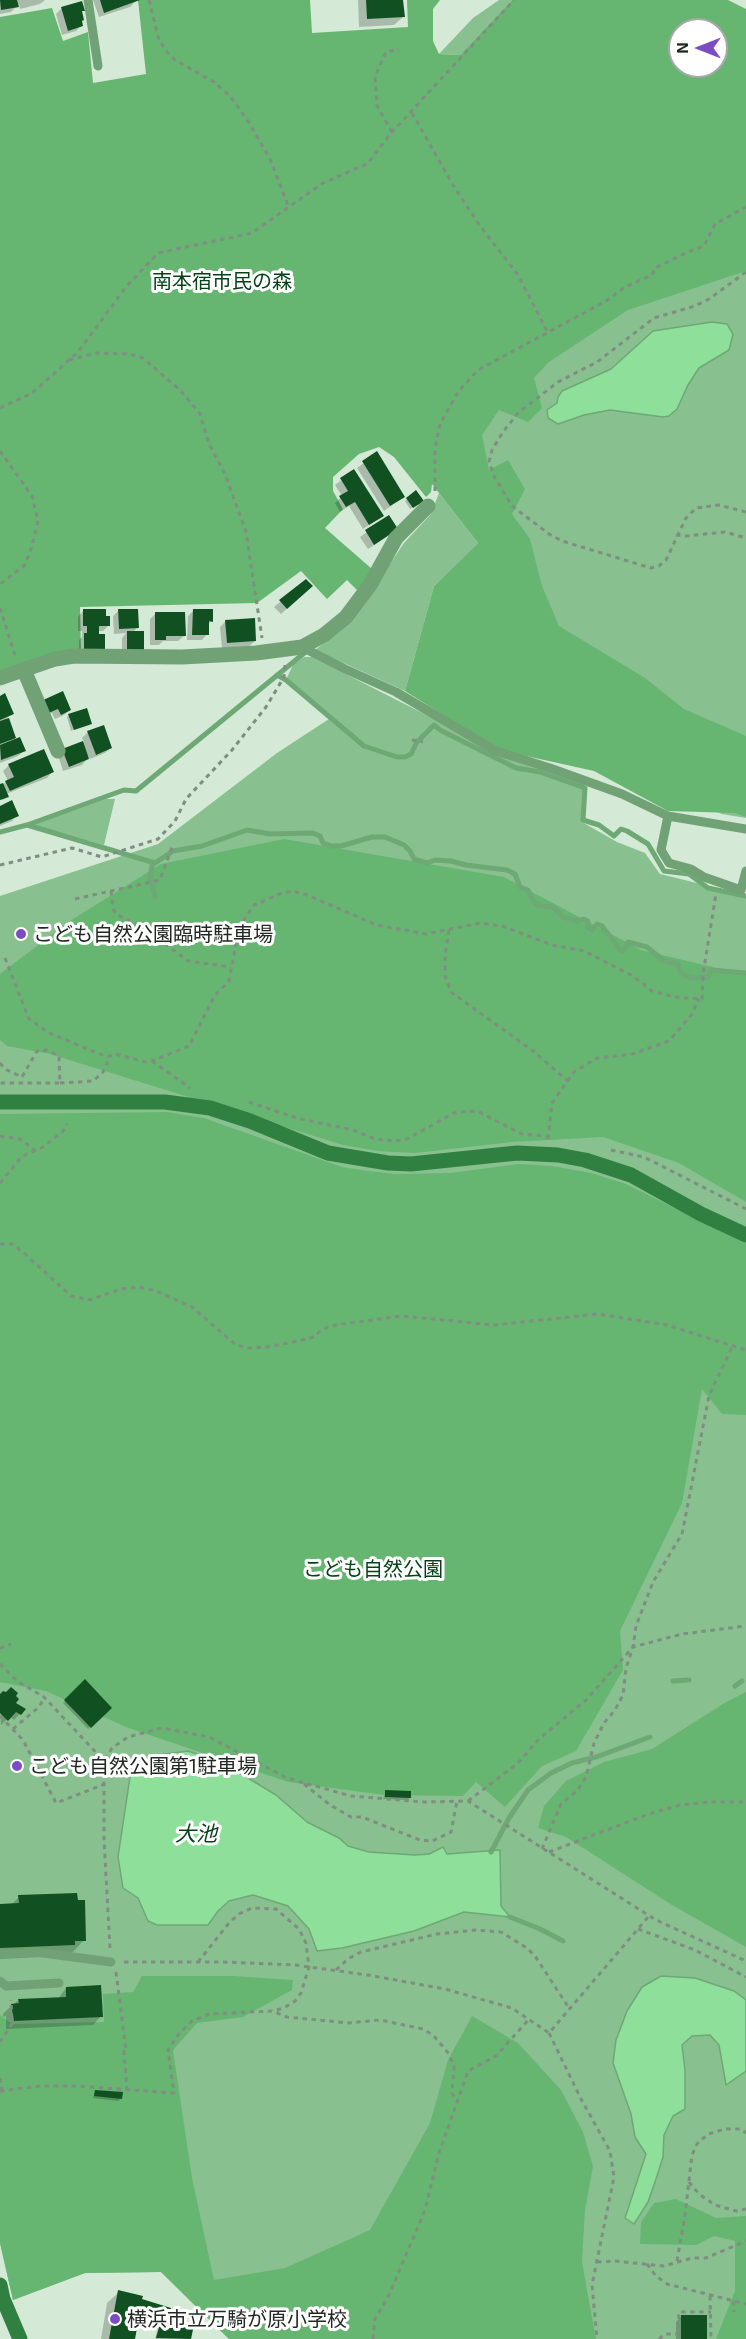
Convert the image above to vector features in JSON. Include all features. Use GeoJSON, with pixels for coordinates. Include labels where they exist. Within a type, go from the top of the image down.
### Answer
{"type":"FeatureCollection","features":[{"type":"Feature","properties":{"kind":"street"},"geometry":{"type":"LineString","coordinates":[[0,678],[55,659],[74,656],[182,657],[302,647],[346,617],[370,585],[396,538],[428,506]]}},
{"type":"Feature","properties":{"kind":"street"},"geometry":{"type":"LineString","coordinates":[[24,670],[58,751]]}},
{"type":"Feature","properties":{"kind":"street"},"geometry":{"type":"LineString","coordinates":[[0,1102],[165,1102],[210,1108],[250,1121],[328,1153],[388,1163],[411,1164],[517,1153],[558,1155],[585,1160],[631,1175],[668,1193],[701,1214],[746,1235]]}},
{"type":"Feature","properties":{"kind":"street"},"geometry":{"type":"LineString","coordinates":[[0,2285],[3,2299],[20,2339]]}},
{"type":"Feature","properties":{"kind":"lane"},"geometry":{"type":"LineString","coordinates":[[88,0],[98,66]]}},
{"type":"Feature","properties":{"kind":"lane"},"geometry":{"type":"LineString","coordinates":[[302,647],[396,692],[496,752],[550,768],[622,794],[668,816],[746,829]]}},
{"type":"Feature","properties":{"kind":"lane"},"geometry":{"type":"LineString","coordinates":[[668,816],[661,850],[669,863],[691,869],[704,877],[741,890],[746,871]]}},
{"type":"Feature","properties":{"kind":"lane"},"geometry":{"type":"LineString","coordinates":[[0,1954],[35,1952],[113,1962]]}},
{"type":"Feature","properties":{"kind":"lane"},"geometry":{"type":"LineString","coordinates":[[4,1983],[59,1983]]}},
{"type":"Feature","properties":{"kind":"path"},"geometry":{"type":"LineString","coordinates":[[149,0],[159,40],[167,52],[175,60],[222,89],[248,121],[270,159],[289,208]]}},
{"type":"Feature","properties":{"kind":"path"},"geometry":{"type":"LineString","coordinates":[[0,408],[32,393],[78,352],[126,287],[158,253],[252,233],[323,183],[367,164],[392,132],[514,0]]}},
{"type":"Feature","properties":{"kind":"path"},"geometry":{"type":"LineString","coordinates":[[392,132],[377,106],[375,76],[386,52],[399,49]]}},
{"type":"Feature","properties":{"kind":"path"},"geometry":{"type":"LineString","coordinates":[[412,112],[478,223],[518,275],[548,333]]}},
{"type":"Feature","properties":{"kind":"path"},"geometry":{"type":"LineString","coordinates":[[428,506],[435,494],[435,448],[440,424],[458,392],[478,370],[606,302],[625,287],[652,275],[655,268],[704,246],[715,224],[746,207]]}},
{"type":"Feature","properties":{"kind":"path"},"geometry":{"type":"LineString","coordinates":[[746,272],[702,303],[654,318],[597,362],[558,382],[518,412],[502,432],[492,450],[489,462],[495,478],[512,506],[549,534],[562,541],[651,568],[666,560],[676,535],[686,518],[696,508],[719,505],[746,512]]}},
{"type":"Feature","properties":{"kind":"path"},"geometry":{"type":"LineString","coordinates":[[69,360],[96,353],[130,354],[143,358],[180,390],[200,414],[209,444],[225,474],[246,532],[265,651]]}},
{"type":"Feature","properties":{"kind":"path"},"geometry":{"type":"LineString","coordinates":[[0,451],[32,496],[38,521],[30,553],[24,566],[0,584]]}},
{"type":"Feature","properties":{"kind":"path"},"geometry":{"type":"LineString","coordinates":[[676,535],[725,532],[746,538]]}},
{"type":"Feature","properties":{"kind":"path"},"geometry":{"type":"LineString","coordinates":[[0,608],[16,656]]}},
{"type":"Feature","properties":{"kind":"path"},"geometry":{"type":"LineString","coordinates":[[0,865],[72,848],[102,857],[158,839],[176,821],[186,799],[232,750],[266,707],[284,677],[286,649]]}},
{"type":"Feature","properties":{"kind":"path"},"geometry":{"type":"LineString","coordinates":[[412,740],[423,742]]}},
{"type":"Feature","properties":{"kind":"path"},"geometry":{"type":"LineString","coordinates":[[75,899],[160,880],[172,846]]}},
{"type":"Feature","properties":{"kind":"path"},"geometry":{"type":"LineString","coordinates":[[548,1142],[552,1103],[574,1072],[597,1058],[632,1054],[669,1041],[692,1014],[699,999],[702,999],[717,888]]}},
{"type":"Feature","properties":{"kind":"path"},"geometry":{"type":"LineString","coordinates":[[111,891],[113,909],[116,914],[148,931],[188,961],[231,967]]}},
{"type":"Feature","properties":{"kind":"path"},"geometry":{"type":"LineString","coordinates":[[152,1061],[189,1046],[215,995],[229,981],[239,928],[254,905],[282,893],[293,891],[377,925],[426,934],[480,923],[502,926],[552,945],[584,951],[633,976],[652,991],[675,997],[699,999]]}},
{"type":"Feature","properties":{"kind":"path"},"geometry":{"type":"LineString","coordinates":[[449,930],[445,976],[451,992],[495,1021],[568,1081]]}},
{"type":"Feature","properties":{"kind":"path"},"geometry":{"type":"LineString","coordinates":[[5,958],[29,1019],[49,1032],[86,1050],[107,1057],[115,1054],[152,1061],[192,1089]]}},
{"type":"Feature","properties":{"kind":"path"},"geometry":{"type":"LineString","coordinates":[[0,1063],[5,1069],[22,1077],[37,1051],[47,1050],[59,1056],[57,1084]]}},
{"type":"Feature","properties":{"kind":"path"},"geometry":{"type":"LineString","coordinates":[[0,1083],[57,1084],[93,1081],[103,1072],[107,1064],[107,1057]]}},
{"type":"Feature","properties":{"kind":"path"},"geometry":{"type":"LineString","coordinates":[[246,1101],[297,1118],[393,1142],[405,1140],[454,1113],[469,1111],[479,1112],[522,1134],[549,1136]]}},
{"type":"Feature","properties":{"kind":"path"},"geometry":{"type":"LineString","coordinates":[[0,1183],[19,1160],[63,1131],[67,1124]]}},
{"type":"Feature","properties":{"kind":"path"},"geometry":{"type":"LineString","coordinates":[[1,1136],[20,1139],[35,1150]]}},
{"type":"Feature","properties":{"kind":"path"},"geometry":{"type":"LineString","coordinates":[[631,1154],[644,1157],[746,1209]]}},
{"type":"Feature","properties":{"kind":"path"},"geometry":{"type":"LineString","coordinates":[[0,1244],[12,1244],[71,1296],[90,1300],[139,1287],[156,1291],[192,1308],[236,1345],[249,1348],[267,1347],[315,1337],[322,1329],[335,1326],[402,1317],[494,1325],[598,1314],[668,1324],[746,1350]]}},
{"type":"Feature","properties":{"kind":"path"},"geometry":{"type":"LineString","coordinates":[[542,1849],[561,1804],[578,1790],[586,1778],[594,1743],[623,1695],[636,1626],[653,1582],[682,1534],[709,1396],[734,1345]]}},
{"type":"Feature","properties":{"kind":"path"},"geometry":{"type":"LineString","coordinates":[[468,1801],[518,1763],[539,1739],[586,1700],[633,1647],[682,1634],[746,1626]]}},
{"type":"Feature","properties":{"kind":"path"},"geometry":{"type":"LineString","coordinates":[[0,1648],[11,1644]]}},
{"type":"Feature","properties":{"kind":"path"},"geometry":{"type":"LineString","coordinates":[[0,1664],[17,1681],[44,1697],[104,1761]]}},
{"type":"Feature","properties":{"kind":"path"},"geometry":{"type":"LineString","coordinates":[[13,1729],[40,1706],[44,1697]]}},
{"type":"Feature","properties":{"kind":"path"},"geometry":{"type":"LineString","coordinates":[[0,1716],[13,1729],[33,1758],[56,1803],[105,1784]]}},
{"type":"Feature","properties":{"kind":"path"},"geometry":{"type":"LineString","coordinates":[[127,2091],[124,2028],[115,1982],[104,1840],[104,1761],[112,1748],[128,1737],[162,1728],[209,1737],[287,1778],[351,1796],[424,1802],[468,1801],[649,1916],[746,1961]]}},
{"type":"Feature","properties":{"kind":"path"},"geometry":{"type":"LineString","coordinates":[[303,1783],[330,1805],[351,1817],[362,1817],[420,1840],[432,1841],[451,1832],[457,1801]]}},
{"type":"Feature","properties":{"kind":"path"},"geometry":{"type":"LineString","coordinates":[[548,1853],[646,1815],[680,1805],[746,1802]]}},
{"type":"Feature","properties":{"kind":"path"},"geometry":{"type":"LineString","coordinates":[[0,2078],[1,2091],[41,2086],[78,2086],[174,2094],[168,2050],[177,2035],[192,2021],[209,2014],[272,2011],[284,2008],[295,2001],[301,1993],[309,1967],[306,1943],[299,1929],[276,1909],[266,1907],[252,1908],[239,1914],[198,1962]]}},
{"type":"Feature","properties":{"kind":"path"},"geometry":{"type":"LineString","coordinates":[[549,2033],[649,1916]]}},
{"type":"Feature","properties":{"kind":"path"},"geometry":{"type":"LineString","coordinates":[[638,1929],[695,1950],[746,1977]]}},
{"type":"Feature","properties":{"kind":"path"},"geometry":{"type":"LineString","coordinates":[[336,1970],[348,1959],[361,1952],[437,1934],[476,1930],[501,1932],[527,1948],[535,1956],[570,2009]]}},
{"type":"Feature","properties":{"kind":"path"},"geometry":{"type":"LineString","coordinates":[[113,1962],[198,1962],[336,1970],[445,1989],[512,2008],[530,2018],[549,2033],[581,2099],[610,2151],[614,2177],[592,2285],[597,2339]]}},
{"type":"Feature","properties":{"kind":"path"},"geometry":{"type":"LineString","coordinates":[[0,2042],[12,2024],[4,1983]]}},
{"type":"Feature","properties":{"kind":"path"},"geometry":{"type":"LineString","coordinates":[[272,2011],[286,2017],[349,2022],[380,2020],[423,2029],[433,2035],[449,2054],[454,2067],[452,2094],[457,2099]]}},
{"type":"Feature","properties":{"kind":"path"},"geometry":{"type":"LineString","coordinates":[[373,2339],[375,2319],[389,2295],[425,2210],[439,2153],[468,2071],[496,2056],[530,2018]]}},
{"type":"Feature","properties":{"kind":"path"},"geometry":{"type":"LineString","coordinates":[[677,2261],[692,2154],[708,2134],[725,2129],[741,2129],[746,2133]]}},
{"type":"Feature","properties":{"kind":"path"},"geometry":{"type":"LineString","coordinates":[[688,2182],[699,2194],[715,2205],[736,2211],[746,2209]]}},
{"type":"Feature","properties":{"kind":"path"},"geometry":{"type":"LineString","coordinates":[[597,2262],[614,2260],[664,2266],[692,2258],[706,2258],[746,2241]]}},
{"type":"Feature","properties":{"kind":"path"},"geometry":{"type":"LineString","coordinates":[[647,2264],[656,2276],[667,2284],[746,2304]]}},
{"type":"Feature","properties":{"kind":"path"},"geometry":{"type":"LineString","coordinates":[[710,2296],[711,2339]]}},
{"type":"Feature","properties":{"kind":"path"},"geometry":{"type":"LineString","coordinates":[[734,2301],[734,2312]]}},
{"type":"Feature","properties":{"kind":"path"},"geometry":{"type":"LineString","coordinates":[[659,2339],[664,2334],[678,2334],[679,2312],[711,2312]]}},
{"type":"Feature","properties":{"kind":"green space","name":"南本宿市民の森"},"geometry":{"type":"Polygon","coordinates":[[[138,0],[310,0],[312,33],[408,27],[407,0],[440,0],[433,9],[433,41],[439,54],[460,55],[512,0],[728,0],[746,9],[746,271],[628,310],[549,362],[534,378],[542,408],[528,422],[499,410],[482,435],[489,470],[508,460],[525,489],[512,514],[530,539],[542,586],[559,626],[645,678],[684,709],[746,736],[746,817],[735,813],[668,811],[594,771],[499,750],[405,691],[434,586],[478,543],[432,484],[431,492],[426,497],[394,457],[379,447],[359,454],[333,477],[333,491],[343,509],[325,528],[372,569],[358,591],[347,580],[327,599],[301,571],[257,603],[80,607],[81,652],[0,674],[0,17],[52,8],[63,41],[88,32],[93,83],[146,74],[138,0]]]}},
{"type":"Feature","properties":{"kind":"green space"},"geometry":{"type":"Polygon","coordinates":[[[499,0],[512,0],[460,55],[439,54],[473,18],[499,0]]]}},
{"type":"Feature","properties":{"kind":"green space"},"geometry":{"type":"Polygon","coordinates":[[[746,249],[746,818],[722,814],[553,750],[510,639],[468,387],[746,249]]]}},
{"type":"Feature","properties":{"kind":"green space"},"geometry":{"type":"Polygon","coordinates":[[[439,493],[478,543],[434,586],[405,691],[315,650],[350,623],[404,543],[431,514],[439,493]]]}},
{"type":"Feature","properties":{"kind":"green space","name":"こども自然公園"},"geometry":{"type":"Polygon","coordinates":[[[304,657],[312,657],[444,724],[584,782],[582,822],[617,842],[645,853],[660,874],[746,895],[746,2339],[229,2339],[161,2272],[85,2273],[13,2300],[0,2243],[0,896],[158,844],[277,753],[329,719],[285,682],[293,665],[304,657]]]}},
{"type":"Feature","properties":{"kind":"green space"},"geometry":{"type":"Polygon","coordinates":[[[106,799],[115,799],[104,845],[32,825],[106,799]]]}},
{"type":"Feature","properties":{"kind":"green space"},"geometry":{"type":"Polygon","coordinates":[[[284,839],[504,877],[641,950],[746,975],[746,1202],[679,1163],[603,1137],[512,1142],[415,1153],[377,1151],[343,1145],[50,1054],[7,1046],[0,1040],[0,974],[70,921],[161,864],[284,839]]]}},
{"type":"Feature","properties":{"kind":"green space"},"geometry":{"type":"Polygon","coordinates":[[[167,1112],[204,1118],[342,1167],[368,1171],[396,1174],[450,1173],[519,1164],[552,1166],[591,1173],[626,1184],[746,1243],[746,1415],[722,1414],[702,1389],[682,1503],[620,1631],[623,1670],[576,1751],[542,1766],[505,1807],[476,1782],[463,1796],[384,1795],[288,1782],[126,1727],[46,1691],[0,1682],[0,1114],[167,1112]]]}},
{"type":"Feature","properties":{"kind":"green space"},"geometry":{"type":"Polygon","coordinates":[[[746,1692],[746,1947],[672,1905],[566,1837],[538,1828],[544,1806],[566,1781],[604,1762],[652,1749],[726,1702],[746,1692]]]}},
{"type":"Feature","properties":{"kind":"green space"},"geometry":{"type":"Polygon","coordinates":[[[142,1976],[234,1976],[293,1980],[292,1990],[243,2017],[197,2023],[173,2050],[192,2178],[214,2280],[285,2268],[370,2230],[430,2123],[448,2060],[472,2016],[518,2043],[561,2090],[583,2132],[593,2166],[585,2210],[582,2262],[596,2339],[229,2339],[161,2272],[85,2273],[13,2300],[0,2243],[0,2015],[12,2024],[104,2022],[103,1994],[133,1992],[142,1976]]]}},
{"type":"Feature","properties":{"kind":"green space"},"geometry":{"type":"Polygon","coordinates":[[[676,2199],[716,2218],[746,2216],[746,2339],[716,2339],[735,2291],[735,2241],[714,2236],[696,2245],[640,2244],[641,2222],[654,2203],[676,2199]]]}},
{"type":"Feature","properties":{"kind":"water"},"geometry":{"type":"Polygon","coordinates":[[[712,322],[727,324],[733,334],[729,350],[699,368],[677,409],[669,416],[610,410],[584,415],[558,424],[548,418],[547,410],[557,403],[562,391],[611,369],[653,331],[712,322]]]}},
{"type":"Feature","properties":{"kind":"water","name":"大池"},"geometry":{"type":"Polygon","coordinates":[[[188,1751],[209,1758],[243,1775],[276,1795],[307,1822],[339,1838],[348,1846],[369,1852],[415,1855],[429,1854],[443,1847],[447,1854],[500,1850],[501,1906],[510,1917],[464,1912],[414,1931],[342,1948],[317,1951],[309,1929],[288,1906],[253,1895],[229,1901],[208,1925],[157,1925],[148,1921],[138,1898],[123,1888],[118,1857],[130,1777],[139,1762],[165,1754],[188,1751]]]}},
{"type":"Feature","properties":{"kind":"water"},"geometry":{"type":"Polygon","coordinates":[[[661,1976],[695,1978],[734,1991],[746,2000],[746,2071],[726,2085],[719,2045],[710,2035],[692,2036],[682,2045],[685,2070],[685,2109],[673,2116],[664,2135],[663,2157],[656,2179],[648,2202],[634,2224],[625,2218],[646,2154],[635,2137],[631,2114],[613,2063],[616,2040],[627,2011],[642,1987],[661,1976]]]}},
{"type":"Feature","properties":{"kind":"building"},"geometry":{"type":"Polygon","coordinates":[[[0,0],[17,0],[19,7],[1,10],[0,0]]]}},
{"type":"Feature","properties":{"kind":"building"},"geometry":{"type":"Polygon","coordinates":[[[100,0],[140,0],[104,13],[100,0]]]}},
{"type":"Feature","properties":{"kind":"building"},"geometry":{"type":"Polygon","coordinates":[[[366,0],[403,0],[405,17],[367,19],[366,0]]]}},
{"type":"Feature","properties":{"kind":"building"},"geometry":{"type":"Polygon","coordinates":[[[82,1],[85,11],[82,11],[83,26],[68,31],[61,7],[82,1]]]}},
{"type":"Feature","properties":{"kind":"building"},"geometry":{"type":"Polygon","coordinates":[[[377,451],[405,497],[390,506],[362,461],[377,451]]]}},
{"type":"Feature","properties":{"kind":"building"},"geometry":{"type":"Polygon","coordinates":[[[354,469],[384,516],[369,525],[355,502],[346,507],[339,496],[348,491],[340,478],[354,469]]]}},
{"type":"Feature","properties":{"kind":"building"},"geometry":{"type":"Polygon","coordinates":[[[416,490],[424,501],[413,508],[406,498],[416,490]]]}},
{"type":"Feature","properties":{"kind":"building"},"geometry":{"type":"Polygon","coordinates":[[[389,515],[398,529],[374,545],[365,530],[389,515]]]}},
{"type":"Feature","properties":{"kind":"building"},"geometry":{"type":"Polygon","coordinates":[[[306,579],[313,586],[287,609],[279,600],[306,579]]]}},
{"type":"Feature","properties":{"kind":"building"},"geometry":{"type":"Polygon","coordinates":[[[83,609],[106,609],[106,616],[110,616],[110,626],[99,626],[99,634],[105,634],[105,652],[84,650],[84,633],[87,633],[87,626],[83,626],[83,609]]]}},
{"type":"Feature","properties":{"kind":"building"},"geometry":{"type":"Polygon","coordinates":[[[118,609],[138,609],[139,628],[119,629],[118,609]]]}},
{"type":"Feature","properties":{"kind":"building"},"geometry":{"type":"Polygon","coordinates":[[[193,609],[213,609],[213,622],[209,621],[209,635],[192,635],[193,609]]]}},
{"type":"Feature","properties":{"kind":"building"},"geometry":{"type":"Polygon","coordinates":[[[155,612],[185,612],[186,636],[166,636],[166,640],[155,640],[155,612]]]}},
{"type":"Feature","properties":{"kind":"building"},"geometry":{"type":"Polygon","coordinates":[[[255,618],[256,641],[227,643],[225,620],[255,618]]]}},
{"type":"Feature","properties":{"kind":"building"},"geometry":{"type":"Polygon","coordinates":[[[127,631],[144,631],[144,654],[127,654],[127,631]]]}},
{"type":"Feature","properties":{"kind":"building"},"geometry":{"type":"Polygon","coordinates":[[[63,691],[71,710],[61,715],[58,709],[46,714],[41,701],[63,691]]]}},
{"type":"Feature","properties":{"kind":"building"},"geometry":{"type":"Polygon","coordinates":[[[5,693],[14,714],[0,720],[0,696],[5,693]]]}},
{"type":"Feature","properties":{"kind":"building"},"geometry":{"type":"Polygon","coordinates":[[[87,708],[92,724],[74,730],[68,714],[87,708]]]}},
{"type":"Feature","properties":{"kind":"building"},"geometry":{"type":"Polygon","coordinates":[[[9,718],[16,738],[0,744],[0,721],[9,718]]]}},
{"type":"Feature","properties":{"kind":"building"},"geometry":{"type":"Polygon","coordinates":[[[104,725],[112,748],[96,755],[87,731],[104,725]]]}},
{"type":"Feature","properties":{"kind":"building"},"geometry":{"type":"Polygon","coordinates":[[[20,737],[26,751],[1,760],[0,745],[20,737]]]}},
{"type":"Feature","properties":{"kind":"building"},"geometry":{"type":"Polygon","coordinates":[[[83,741],[89,759],[69,767],[62,749],[83,741]]]}},
{"type":"Feature","properties":{"kind":"building"},"geometry":{"type":"Polygon","coordinates":[[[44,749],[54,772],[10,791],[5,781],[14,777],[8,764],[44,749]]]}},
{"type":"Feature","properties":{"kind":"building"},"geometry":{"type":"Polygon","coordinates":[[[3,783],[9,797],[0,800],[0,784],[3,783]]]}},
{"type":"Feature","properties":{"kind":"building"},"geometry":{"type":"Polygon","coordinates":[[[12,800],[19,816],[0,824],[0,806],[12,800]]]}},
{"type":"Feature","properties":{"kind":"building"},"geometry":{"type":"Polygon","coordinates":[[[85,1679],[112,1708],[91,1728],[64,1700],[85,1679]]]}},
{"type":"Feature","properties":{"kind":"building"},"geometry":{"type":"Polygon","coordinates":[[[11,1687],[18,1693],[16,1696],[19,1699],[16,1703],[26,1709],[21,1715],[16,1712],[8,1721],[0,1713],[0,1694],[11,1687]]]}},
{"type":"Feature","properties":{"kind":"building"},"geometry":{"type":"Polygon","coordinates":[[[385,1790],[411,1791],[411,1798],[385,1797],[385,1790]]]}},
{"type":"Feature","properties":{"kind":"building"},"geometry":{"type":"Polygon","coordinates":[[[77,1893],[78,1900],[85,1900],[86,1941],[75,1941],[75,1945],[0,1948],[0,1904],[19,1903],[18,1895],[77,1893]]]}},
{"type":"Feature","properties":{"kind":"building"},"geometry":{"type":"Polygon","coordinates":[[[101,1985],[103,2017],[14,2021],[11,2004],[19,2003],[18,1999],[66,1997],[66,1987],[101,1985]]]}},
{"type":"Feature","properties":{"kind":"building"},"geometry":{"type":"Polygon","coordinates":[[[95,2090],[123,2092],[122,2099],[94,2096],[95,2090]]]}},
{"type":"Feature","properties":{"kind":"building"},"geometry":{"type":"Polygon","coordinates":[[[118,2290],[143,2296],[142,2299],[171,2308],[169,2319],[194,2325],[191,2339],[156,2338],[163,2313],[141,2307],[135,2339],[109,2339],[118,2290]]]}},
{"type":"Feature","properties":{"kind":"building"},"geometry":{"type":"Polygon","coordinates":[[[681,2315],[707,2315],[707,2339],[681,2339],[681,2315]]]}},
{"type":"Feature","properties":{"kind":"waterway"},"geometry":{"type":"LineString","coordinates":[[0,832],[27,825],[124,790],[136,791],[308,650]]}},
{"type":"Feature","properties":{"kind":"waterway"},"geometry":{"type":"LineString","coordinates":[[277,675],[286,680],[364,746],[397,757],[405,757],[411,754],[417,742],[434,725],[516,768],[540,772],[585,788],[583,820],[599,825],[614,836],[621,829],[627,831],[648,844],[664,871],[689,874],[708,888],[746,896]]}},
{"type":"Feature","properties":{"kind":"waterway"},"geometry":{"type":"LineString","coordinates":[[27,825],[155,863],[173,851],[202,846],[247,830],[270,834],[313,833],[320,836],[323,843],[331,846],[341,846],[372,837],[385,837],[404,845],[414,859],[427,863],[435,860],[451,861],[507,870],[515,874],[520,887],[528,890],[534,902],[539,906],[553,907],[563,917],[588,921],[588,928],[592,930],[597,924],[602,926],[621,951],[625,949],[628,942],[647,947],[664,961],[678,964],[681,973],[691,978],[708,977],[711,970],[746,973]]}},
{"type":"Feature","properties":{"kind":"waterway"},"geometry":{"type":"LineString","coordinates":[[153,862],[150,877],[155,896]]}},
{"type":"Feature","properties":{"kind":"waterway"},"geometry":{"type":"LineString","coordinates":[[673,1681],[689,1680]]}},
{"type":"Feature","properties":{"kind":"waterway"},"geometry":{"type":"LineString","coordinates":[[735,1686],[742,1681]]}},
{"type":"Feature","properties":{"kind":"waterway"},"geometry":{"type":"LineString","coordinates":[[491,1852],[509,1818],[528,1790],[551,1773],[572,1763],[596,1757],[650,1737]]}},
{"type":"Feature","properties":{"kind":"waterway"},"geometry":{"type":"LineString","coordinates":[[510,1917],[563,1941]]}},
{"type":"Feature","properties":{"kind":"place","name":"こども自然公園臨時駐車場"},"geometry":{"type":"Point","coordinates":[21,934]}},
{"type":"Feature","properties":{"kind":"place","name":"こども自然公園第1駐車場"},"geometry":{"type":"Point","coordinates":[17,1766]}},
{"type":"Feature","properties":{"kind":"place","name":"横浜市立万騎が原小学校"},"geometry":{"type":"Point","coordinates":[115,2319]}}]}
